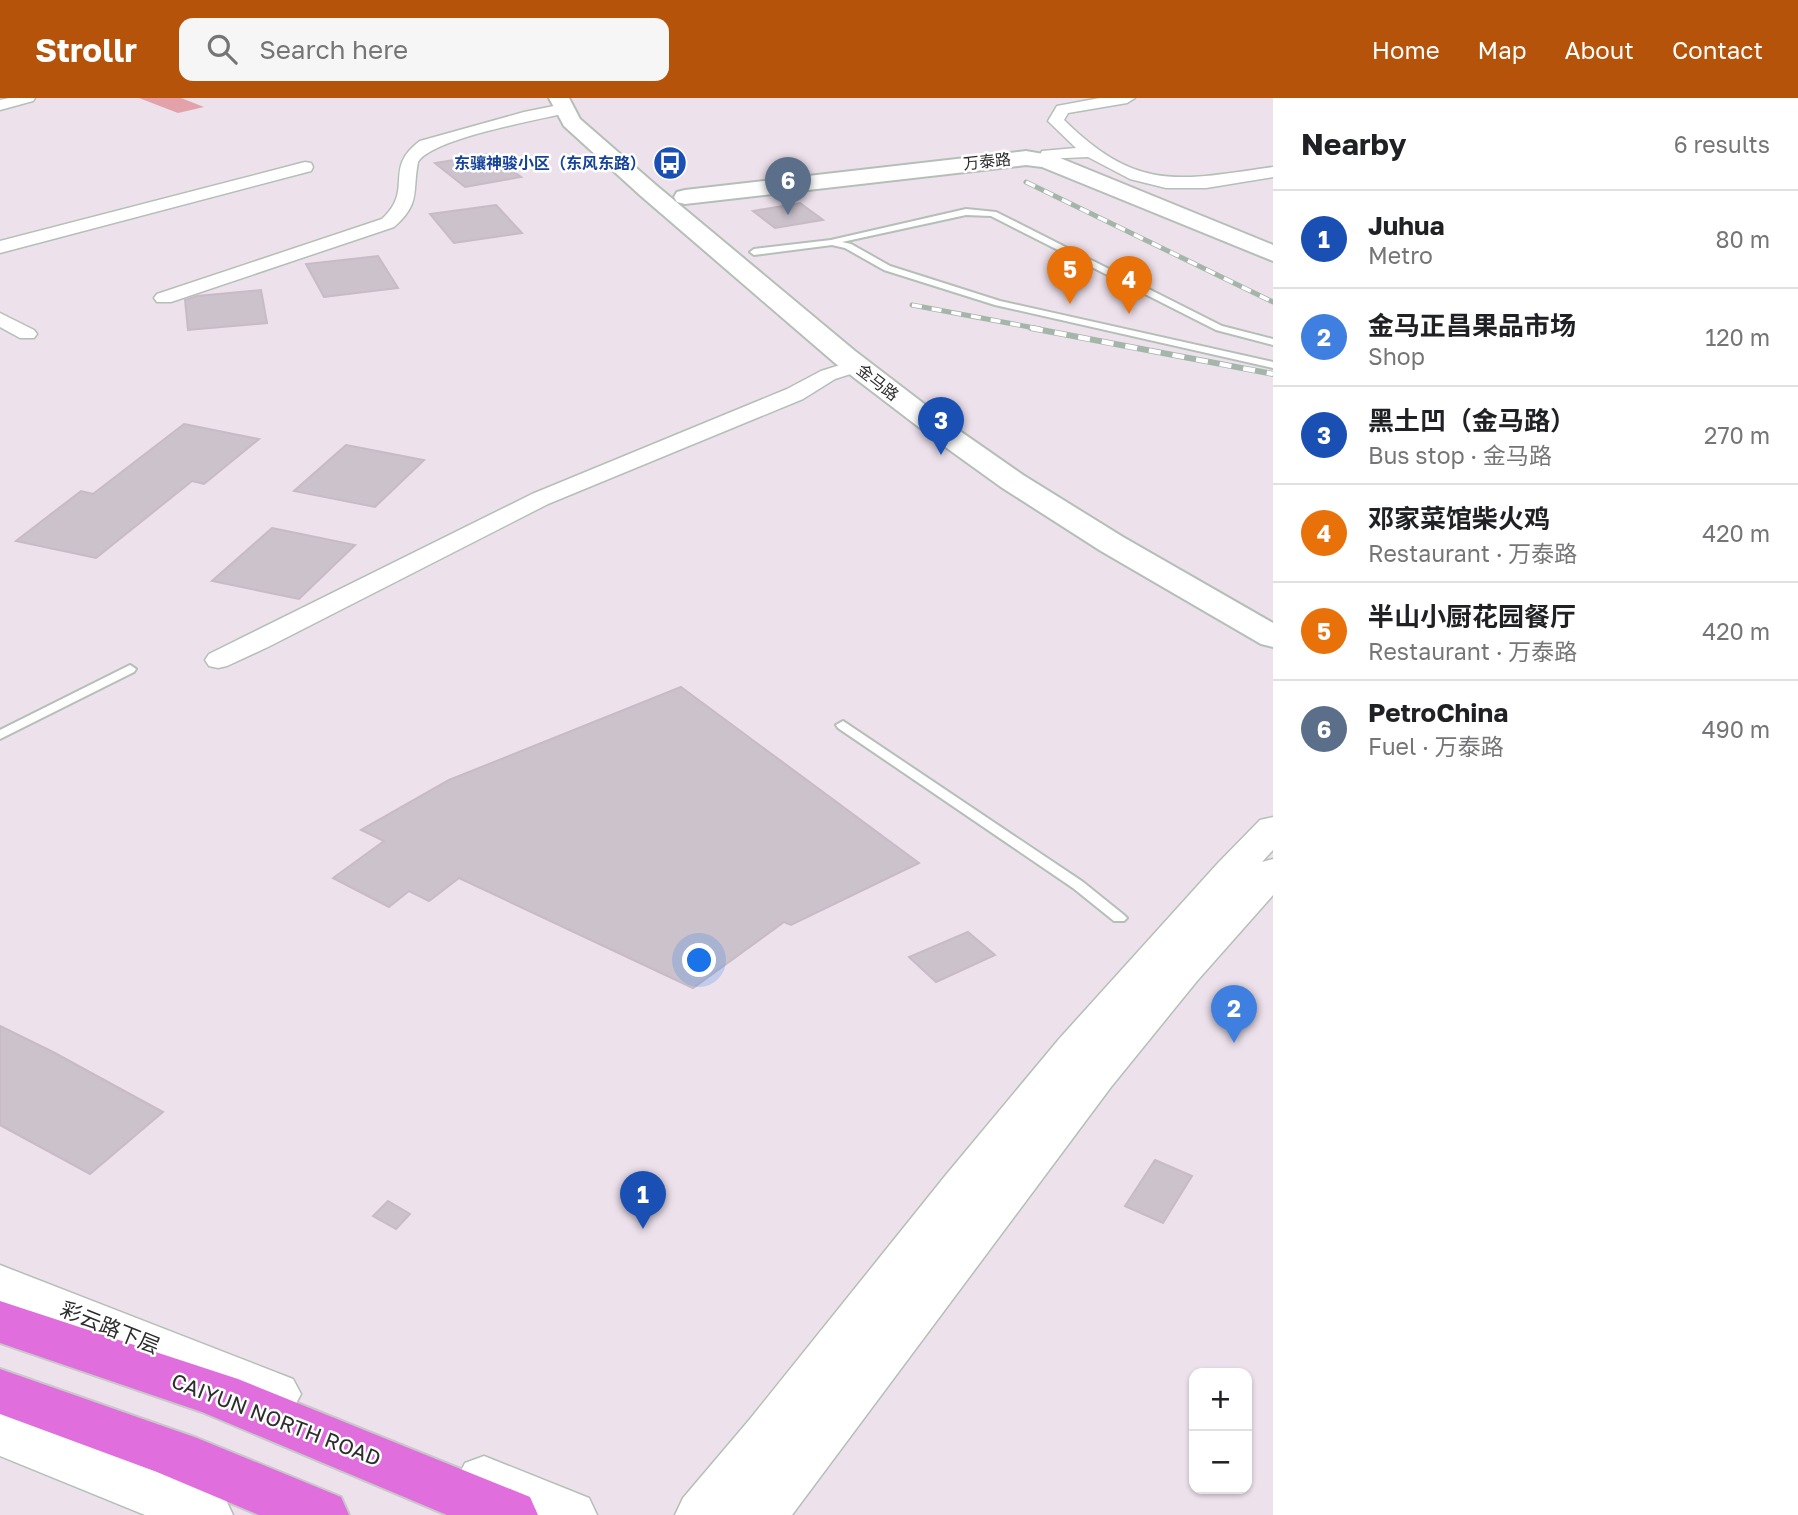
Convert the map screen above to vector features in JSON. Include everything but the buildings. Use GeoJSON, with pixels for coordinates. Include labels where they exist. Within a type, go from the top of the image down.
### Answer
{"type":"FeatureCollection","features":[{"type":"Feature","properties":{"kind":"highway","name":"CAIYUN NORTH ROAD"},"geometry":{"type":"LineString","coordinates":[[12,1326],[219,1395],[510,1515]]}},
{"type":"Feature","properties":{"kind":"highway"},"geometry":{"type":"LineString","coordinates":[[0,1391],[177,1455],[321,1515]]}},
{"type":"Feature","properties":{"kind":"main road","name":"金马路"},"geometry":{"type":"LineString","coordinates":[[568,102],[594,118],[608,134],[873,350],[1018,457],[1139,532],[1273,608]]}},
{"type":"Feature","properties":{"kind":"main road","name":"金马路"},"geometry":{"type":"LineString","coordinates":[[568,102],[571,122],[856,366],[1012,481],[1112,544],[1273,637]]}},
{"type":"Feature","properties":{"kind":"main road","name":"万泰路"},"geometry":{"type":"LineString","coordinates":[[688,199],[1041,159],[1273,254]]}},
{"type":"Feature","properties":{"kind":"main road","name":"万泰路"},"geometry":{"type":"LineString","coordinates":[[1041,159],[1273,260]]}},
{"type":"Feature","properties":{"kind":"street"},"geometry":{"type":"LineString","coordinates":[[0,105],[27,98]]}},
{"type":"Feature","properties":{"kind":"street"},"geometry":{"type":"LineString","coordinates":[[1127,98],[1063,109],[1056,121],[1085,148],[1133,174],[1166,183],[1184,184],[1273,172]]}},
{"type":"Feature","properties":{"kind":"street"},"geometry":{"type":"LineString","coordinates":[[164,298],[388,223],[405,208],[408,200],[408,159],[414,152],[426,145],[568,102]]}},
{"type":"Feature","properties":{"kind":"street"},"geometry":{"type":"LineString","coordinates":[[1041,159],[1085,148]]}},
{"type":"Feature","properties":{"kind":"street"},"geometry":{"type":"LineString","coordinates":[[0,247],[305,167]]}},
{"type":"Feature","properties":{"kind":"street"},"geometry":{"type":"LineString","coordinates":[[0,318],[27,334]]}},
{"type":"Feature","properties":{"kind":"street"},"geometry":{"type":"LineString","coordinates":[[218,660],[281,632],[401,568],[540,500],[856,366]]}},
{"type":"Feature","properties":{"kind":"street"},"geometry":{"type":"LineString","coordinates":[[702,1515],[810,1384],[961,1188],[1104,1012],[1209,893],[1273,828]]}},
{"type":"Feature","properties":{"kind":"street"},"geometry":{"type":"LineString","coordinates":[[759,1515],[828,1431],[996,1205],[1127,1038],[1273,871]]}},
{"type":"Feature","properties":{"kind":"street","name":"彩云路下层"},"geometry":{"type":"LineString","coordinates":[[0,1284],[570,1515]]}},
{"type":"Feature","properties":{"kind":"street"},"geometry":{"type":"LineString","coordinates":[[0,1433],[206,1515]]}},
{"type":"Feature","properties":{"kind":"lane"},"geometry":{"type":"LineString","coordinates":[[754,252],[832,242],[966,212],[993,215],[1219,328],[1273,342]]}},
{"type":"Feature","properties":{"kind":"lane"},"geometry":{"type":"LineString","coordinates":[[832,242],[848,246],[887,268],[998,303],[1063,320],[1273,365]]}},
{"type":"Feature","properties":{"kind":"lane"},"geometry":{"type":"LineString","coordinates":[[0,735],[130,669]]}},
{"type":"Feature","properties":{"kind":"lane"},"geometry":{"type":"LineString","coordinates":[[843,725],[1078,885],[1119,918]]}},
{"type":"Feature","properties":{"kind":"shaded area"},"geometry":{"type":"Polygon","coordinates":[[[139,98],[181,98],[204,107],[178,113],[139,98]]]}},
{"type":"Feature","properties":{"kind":"railway"},"geometry":{"type":"LineString","coordinates":[[1026,182],[1273,302]]}},
{"type":"Feature","properties":{"kind":"railway"},"geometry":{"type":"LineString","coordinates":[[912,305],[1040,329]]}},
{"type":"Feature","properties":{"kind":"railway"},"geometry":{"type":"LineString","coordinates":[[1031,328],[1273,374]]}},
{"type":"Feature","properties":{"kind":"place","name":"东骧神骏小区（东风东路）"},"geometry":{"type":"Point","coordinates":[670,163]}},
{"type":"Feature","properties":{"kind":"place","name":"PetroChina"},"geometry":{"type":"Point","coordinates":[788,215]}},
{"type":"Feature","properties":{"kind":"place","name":"半山小厨花园餐厅"},"geometry":{"type":"Point","coordinates":[1070,304]}},
{"type":"Feature","properties":{"kind":"place","name":"邓家菜馆柴火鸡"},"geometry":{"type":"Point","coordinates":[1129,314]}},
{"type":"Feature","properties":{"kind":"place","name":"黑土凹（金马路）"},"geometry":{"type":"Point","coordinates":[941,455]}},
{"type":"Feature","properties":{"kind":"place","name":"金马正昌果品市场"},"geometry":{"type":"Point","coordinates":[1234,1043]}},
{"type":"Feature","properties":{"kind":"place","name":"Juhua"},"geometry":{"type":"Point","coordinates":[643,1229]}}]}
